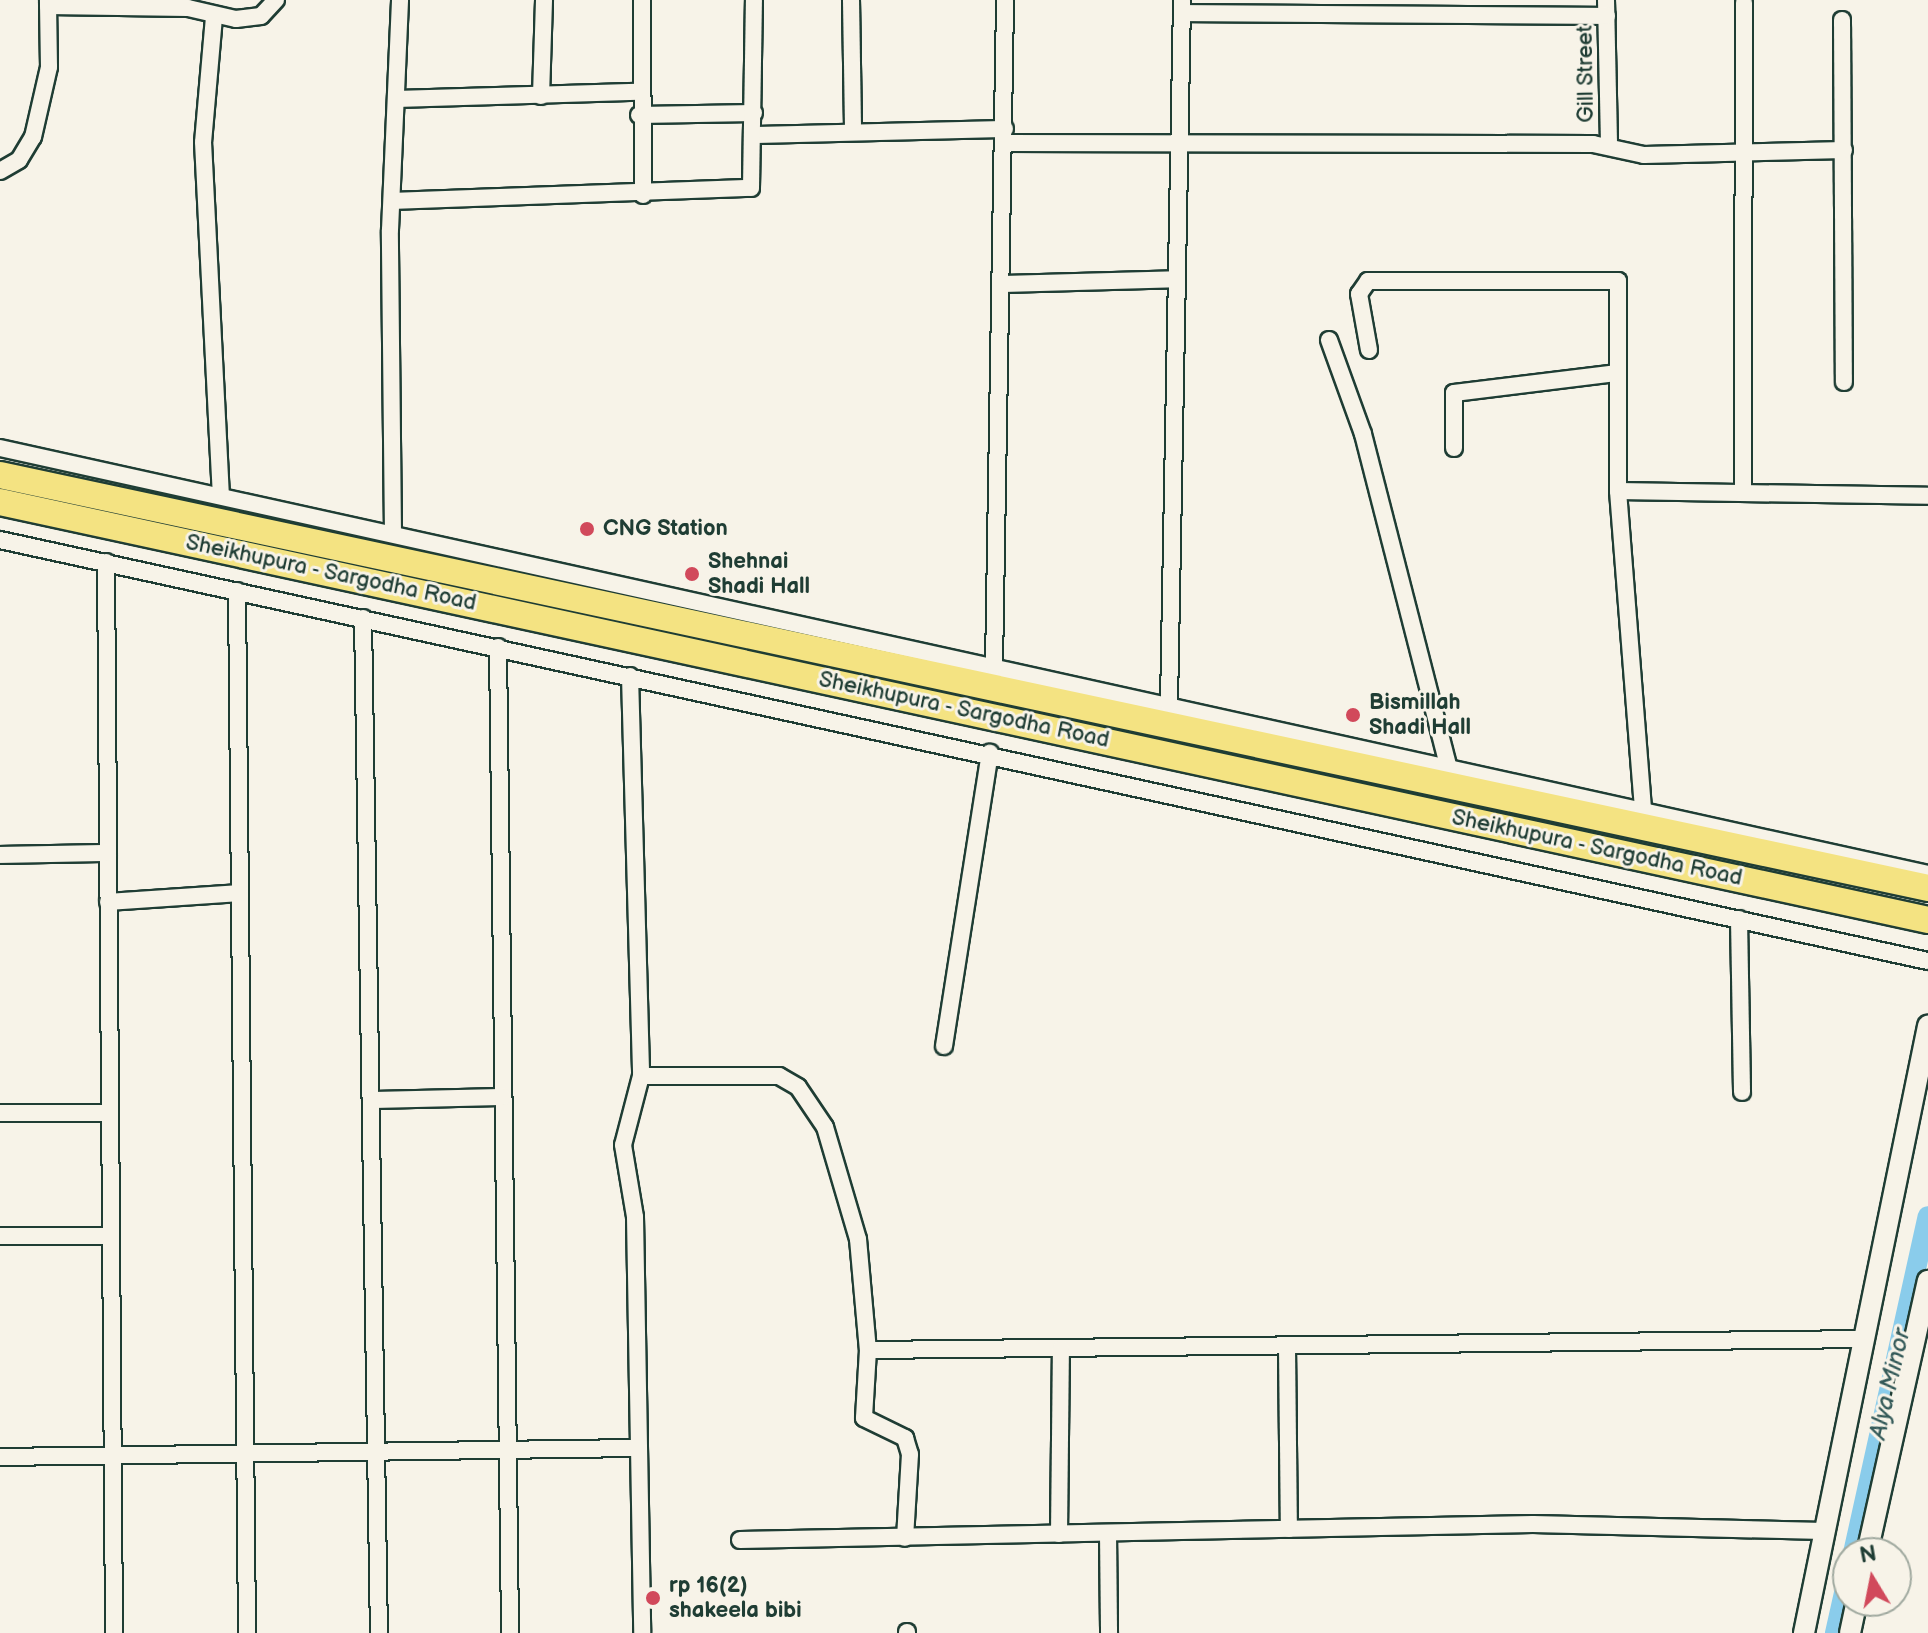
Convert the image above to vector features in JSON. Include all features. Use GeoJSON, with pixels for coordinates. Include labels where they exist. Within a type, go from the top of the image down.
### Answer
{"type":"FeatureCollection","features":[{"type":"Feature","properties":{"kind":"highway","name":"Sheikhupura - Sargodha Road"},"geometry":{"type":"LineString","coordinates":[[0,475],[1928,888]]}},
{"type":"Feature","properties":{"kind":"highway","name":"Sheikhupura - Sargodha Road"},"geometry":{"type":"LineString","coordinates":[[0,502],[1928,920]]}},
{"type":"Feature","properties":{"kind":"street"},"geometry":{"type":"LineString","coordinates":[[0,171],[19,160],[33,137],[49,67],[48,3],[188,8],[214,17],[261,16],[276,0]]}},
{"type":"Feature","properties":{"kind":"street"},"geometry":{"type":"LineString","coordinates":[[393,534],[392,201],[400,0]]}},
{"type":"Feature","properties":{"kind":"street"},"geometry":{"type":"LineString","coordinates":[[541,96],[544,0]]}},
{"type":"Feature","properties":{"kind":"street"},"geometry":{"type":"LineString","coordinates":[[642,0],[638,92],[643,195]]}},
{"type":"Feature","properties":{"kind":"street"},"geometry":{"type":"LineString","coordinates":[[392,201],[643,195],[751,188],[754,0]]}},
{"type":"Feature","properties":{"kind":"street"},"geometry":{"type":"LineString","coordinates":[[851,0],[853,129]]}},
{"type":"Feature","properties":{"kind":"street"},"geometry":{"type":"LineString","coordinates":[[994,666],[1005,0]]}},
{"type":"Feature","properties":{"kind":"street"},"geometry":{"type":"LineString","coordinates":[[1743,492],[1744,3]]}},
{"type":"Feature","properties":{"kind":"street"},"geometry":{"type":"LineString","coordinates":[[1169,704],[1182,6],[1606,8]]}},
{"type":"Feature","properties":{"kind":"street","name":"Gill Street"},"geometry":{"type":"LineString","coordinates":[[1606,8],[1609,146]]}},
{"type":"Feature","properties":{"kind":"street"},"geometry":{"type":"LineString","coordinates":[[214,17],[203,142],[221,496]]}},
{"type":"Feature","properties":{"kind":"street"},"geometry":{"type":"LineString","coordinates":[[1842,20],[1844,382]]}},
{"type":"Feature","properties":{"kind":"street"},"geometry":{"type":"LineString","coordinates":[[396,99],[638,92]]}},
{"type":"Feature","properties":{"kind":"street"},"geometry":{"type":"LineString","coordinates":[[639,115],[754,113]]}},
{"type":"Feature","properties":{"kind":"street"},"geometry":{"type":"LineString","coordinates":[[754,135],[853,129],[1179,146],[1609,146],[1644,155],[1844,150]]}},
{"type":"Feature","properties":{"kind":"street"},"geometry":{"type":"LineString","coordinates":[[1369,350],[1359,294],[1368,281],[1613,276],[1618,373],[1618,491],[1643,808]]}},
{"type":"Feature","properties":{"kind":"street"},"geometry":{"type":"LineString","coordinates":[[1002,284],[1177,279]]}},
{"type":"Feature","properties":{"kind":"street"},"geometry":{"type":"LineString","coordinates":[[1329,340],[1363,434],[1448,766]]}},
{"type":"Feature","properties":{"kind":"street"},"geometry":{"type":"LineString","coordinates":[[1454,448],[1454,393],[1618,373]]}},
{"type":"Feature","properties":{"kind":"street"},"geometry":{"type":"LineString","coordinates":[[0,448],[1643,808],[1928,874]]}},
{"type":"Feature","properties":{"kind":"street"},"geometry":{"type":"LineString","coordinates":[[1618,491],[1928,496]]}},
{"type":"Feature","properties":{"kind":"street"},"geometry":{"type":"LineString","coordinates":[[0,540],[990,753],[1928,961]]}},
{"type":"Feature","properties":{"kind":"street"},"geometry":{"type":"LineString","coordinates":[[106,562],[106,1113],[114,1633]]}},
{"type":"Feature","properties":{"kind":"street"},"geometry":{"type":"LineString","coordinates":[[237,591],[247,1633]]}},
{"type":"Feature","properties":{"kind":"street"},"geometry":{"type":"LineString","coordinates":[[363,618],[379,1633]]}},
{"type":"Feature","properties":{"kind":"street"},"geometry":{"type":"LineString","coordinates":[[498,647],[510,1633]]}},
{"type":"Feature","properties":{"kind":"street"},"geometry":{"type":"LineString","coordinates":[[630,676],[641,1076],[623,1145],[635,1217],[642,1633]]}},
{"type":"Feature","properties":{"kind":"street"},"geometry":{"type":"LineString","coordinates":[[944,1046],[990,753]]}},
{"type":"Feature","properties":{"kind":"street"},"geometry":{"type":"LineString","coordinates":[[0,855],[108,853]]}},
{"type":"Feature","properties":{"kind":"street"},"geometry":{"type":"LineString","coordinates":[[108,902],[240,893]]}},
{"type":"Feature","properties":{"kind":"street"},"geometry":{"type":"LineString","coordinates":[[1739,919],[1742,1092]]}},
{"type":"Feature","properties":{"kind":"street"},"geometry":{"type":"LineString","coordinates":[[1804,1633],[1928,1026]]}},
{"type":"Feature","properties":{"kind":"street"},"geometry":{"type":"LineString","coordinates":[[641,1076],[767,1075],[798,1087],[825,1127],[852,1201],[868,1350],[864,1418],[905,1438],[910,1454],[905,1538]]}},
{"type":"Feature","properties":{"kind":"street"},"geometry":{"type":"LineString","coordinates":[[371,1100],[503,1097]]}},
{"type":"Feature","properties":{"kind":"street"},"geometry":{"type":"LineString","coordinates":[[0,1113],[106,1113]]}},
{"type":"Feature","properties":{"kind":"street"},"geometry":{"type":"LineString","coordinates":[[0,1236],[109,1236]]}},
{"type":"Feature","properties":{"kind":"street"},"geometry":{"type":"LineString","coordinates":[[1871,1537],[1928,1281]]}},
{"type":"Feature","properties":{"kind":"street"},"geometry":{"type":"LineString","coordinates":[[868,1350],[1865,1339]]}},
{"type":"Feature","properties":{"kind":"street"},"geometry":{"type":"LineString","coordinates":[[1287,1347],[1289,1529]]}},
{"type":"Feature","properties":{"kind":"street"},"geometry":{"type":"LineString","coordinates":[[1059,1534],[1061,1349]]}},
{"type":"Feature","properties":{"kind":"street"},"geometry":{"type":"LineString","coordinates":[[0,1457],[639,1448]]}},
{"type":"Feature","properties":{"kind":"street"},"geometry":{"type":"LineString","coordinates":[[740,1540],[1533,1524],[1824,1531]]}},
{"type":"Feature","properties":{"kind":"street"},"geometry":{"type":"LineString","coordinates":[[1108,1533],[1109,1633]]}},
{"type":"Feature","properties":{"kind":"waterway","name":"Alya Minor"},"geometry":{"type":"LineString","coordinates":[[1857,1537],[1928,1216]]}},
{"type":"Feature","properties":{"kind":"waterway","name":"Alya Minor"},"geometry":{"type":"LineString","coordinates":[[1835,1633],[1839,1617]]}},
{"type":"Feature","properties":{"kind":"place","name":"CNG Station"},"geometry":{"type":"Point","coordinates":[587,529]}},
{"type":"Feature","properties":{"kind":"place","name":"Shehnai Shadi Hall"},"geometry":{"type":"Point","coordinates":[692,574]}},
{"type":"Feature","properties":{"kind":"place","name":"Bismillah Shadi Hall"},"geometry":{"type":"Point","coordinates":[1353,715]}},
{"type":"Feature","properties":{"kind":"place","name":"rp 16(2) shakeela bibi"},"geometry":{"type":"Point","coordinates":[653,1598]}}]}
